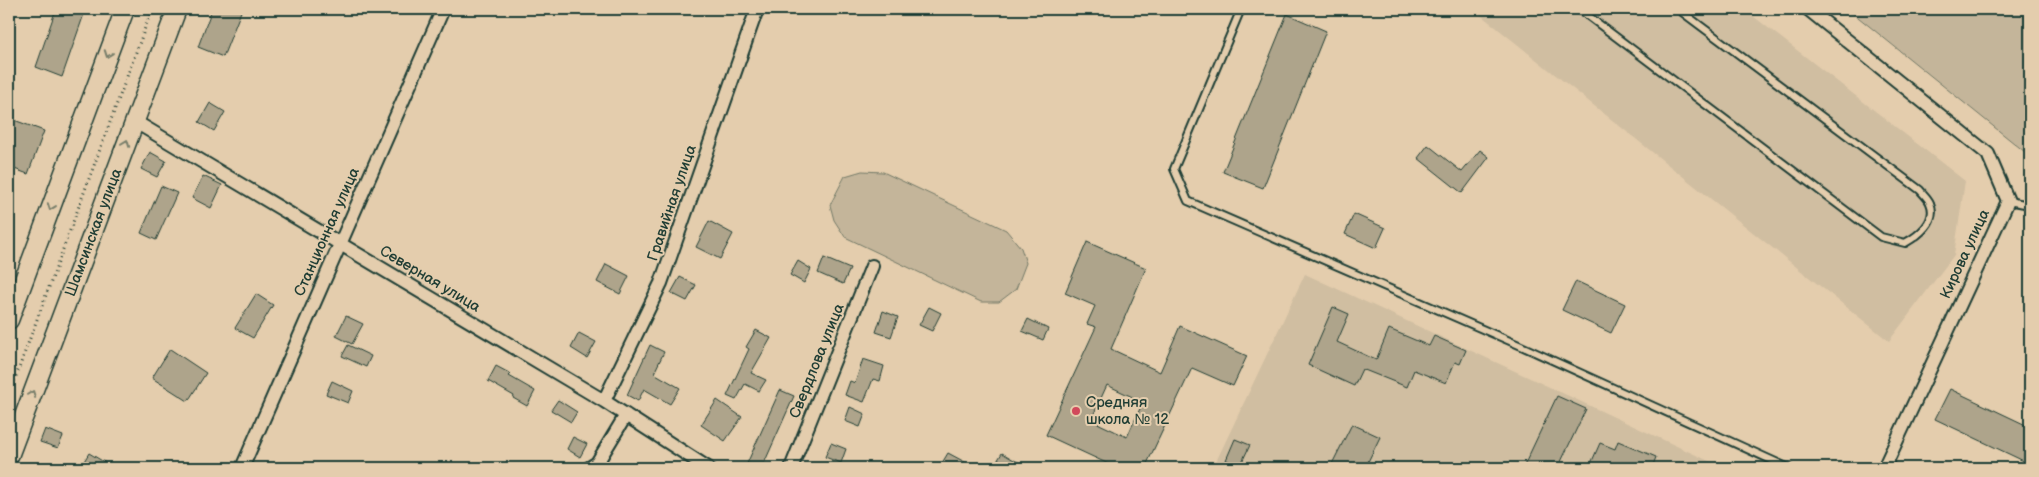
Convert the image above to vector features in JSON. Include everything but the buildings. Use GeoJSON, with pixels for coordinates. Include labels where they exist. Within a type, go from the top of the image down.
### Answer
{"type":"FeatureCollection","features":[{"type":"Feature","properties":{"kind":"main road"},"geometry":{"type":"LineString","coordinates":[[9,320],[125,9]]}},
{"type":"Feature","properties":{"kind":"main road","name":"Шамсинская улица"},"geometry":{"type":"LineString","coordinates":[[9,456],[176,9]]}},
{"type":"Feature","properties":{"kind":"street","name":"Станционная улица"},"geometry":{"type":"LineString","coordinates":[[242,468],[442,9]]}},
{"type":"Feature","properties":{"kind":"street","name":"Гравийная улица"},"geometry":{"type":"LineString","coordinates":[[604,401],[661,283],[757,9]]}},
{"type":"Feature","properties":{"kind":"street","name":"Кирова улица"},"geometry":{"type":"LineString","coordinates":[[1808,9],[1988,154],[2008,201],[1884,468]]}},
{"type":"Feature","properties":{"kind":"street","name":"Северная улица"},"geometry":{"type":"LineString","coordinates":[[134,121],[604,401],[708,468]]}},
{"type":"Feature","properties":{"kind":"street","name":"Свердлова улица"},"geometry":{"type":"LineString","coordinates":[[791,468],[872,266]]}},
{"type":"Feature","properties":{"kind":"street"},"geometry":{"type":"LineString","coordinates":[[589,468],[597,463],[626,415]]}},
{"type":"Feature","properties":{"kind":"lane"},"geometry":{"type":"LineString","coordinates":[[1241,9],[1174,169],[1188,202],[1519,345],[1789,468]]}},
{"type":"Feature","properties":{"kind":"lane"},"geometry":{"type":"LineString","coordinates":[[1579,9],[1881,237],[1905,243],[1920,235],[1931,214],[1930,204],[1920,190],[1678,9]]}},
{"type":"Feature","properties":{"kind":"lane"},"geometry":{"type":"LineString","coordinates":[[2008,201],[2030,205]]}},
{"type":"Feature","properties":{"kind":"path"},"geometry":{"type":"LineString","coordinates":[[9,395],[152,9]]}},
{"type":"Feature","properties":{"kind":"shaded area"},"geometry":{"type":"Polygon","coordinates":[[[1473,9],[1744,9],[1965,181],[1954,255],[1889,341],[1473,9]]]}},
{"type":"Feature","properties":{"kind":"shaded area"},"geometry":{"type":"Polygon","coordinates":[[[1848,9],[2030,9],[2030,156],[1848,9]]]}},
{"type":"Feature","properties":{"kind":"shaded area"},"geometry":{"type":"Polygon","coordinates":[[[862,171],[883,172],[1006,230],[1021,248],[1026,263],[1016,289],[999,302],[981,302],[845,237],[834,220],[830,205],[845,176],[862,171]]]}},
{"type":"Feature","properties":{"kind":"shaded area"},"geometry":{"type":"Polygon","coordinates":[[[1305,274],[1724,468],[1213,468],[1305,274]]]}},
{"type":"Feature","properties":{"kind":"place","name":"Средняя школа № 12"},"geometry":{"type":"Point","coordinates":[1076,411]}}]}
